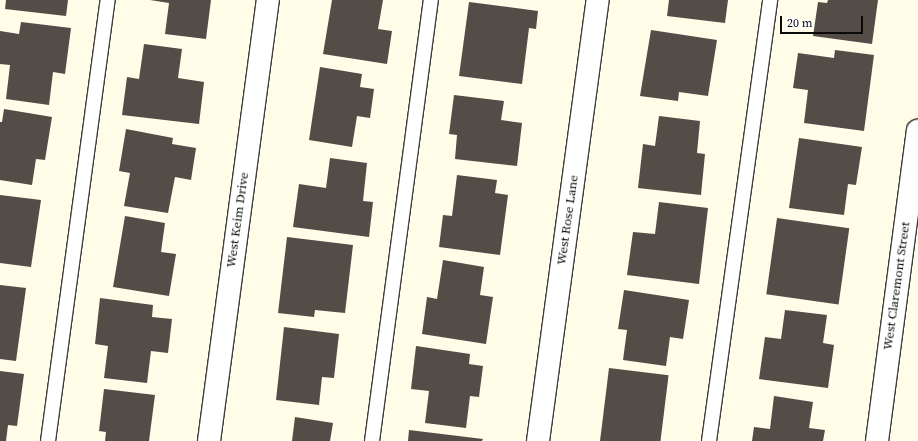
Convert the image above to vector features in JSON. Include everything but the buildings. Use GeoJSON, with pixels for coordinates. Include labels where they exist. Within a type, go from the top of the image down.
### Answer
{"type":"FeatureCollection","features":[{"type":"Feature","properties":{"kind":"street","name":"West Keim Drive"},"geometry":{"type":"LineString","coordinates":[[209,441],[268,0]]}},
{"type":"Feature","properties":{"kind":"street","name":"West Rose Lane"},"geometry":{"type":"LineString","coordinates":[[538,441],[598,0]]}},
{"type":"Feature","properties":{"kind":"street","name":"West Claremont Street"},"geometry":{"type":"LineString","coordinates":[[877,441],[918,131]]}},
{"type":"Feature","properties":{"kind":"lane"},"geometry":{"type":"LineString","coordinates":[[48,441],[108,0]]}},
{"type":"Feature","properties":{"kind":"lane"},"geometry":{"type":"LineString","coordinates":[[372,441],[431,0]]}},
{"type":"Feature","properties":{"kind":"lane"},"geometry":{"type":"LineString","coordinates":[[710,441],[770,0]]}}]}
